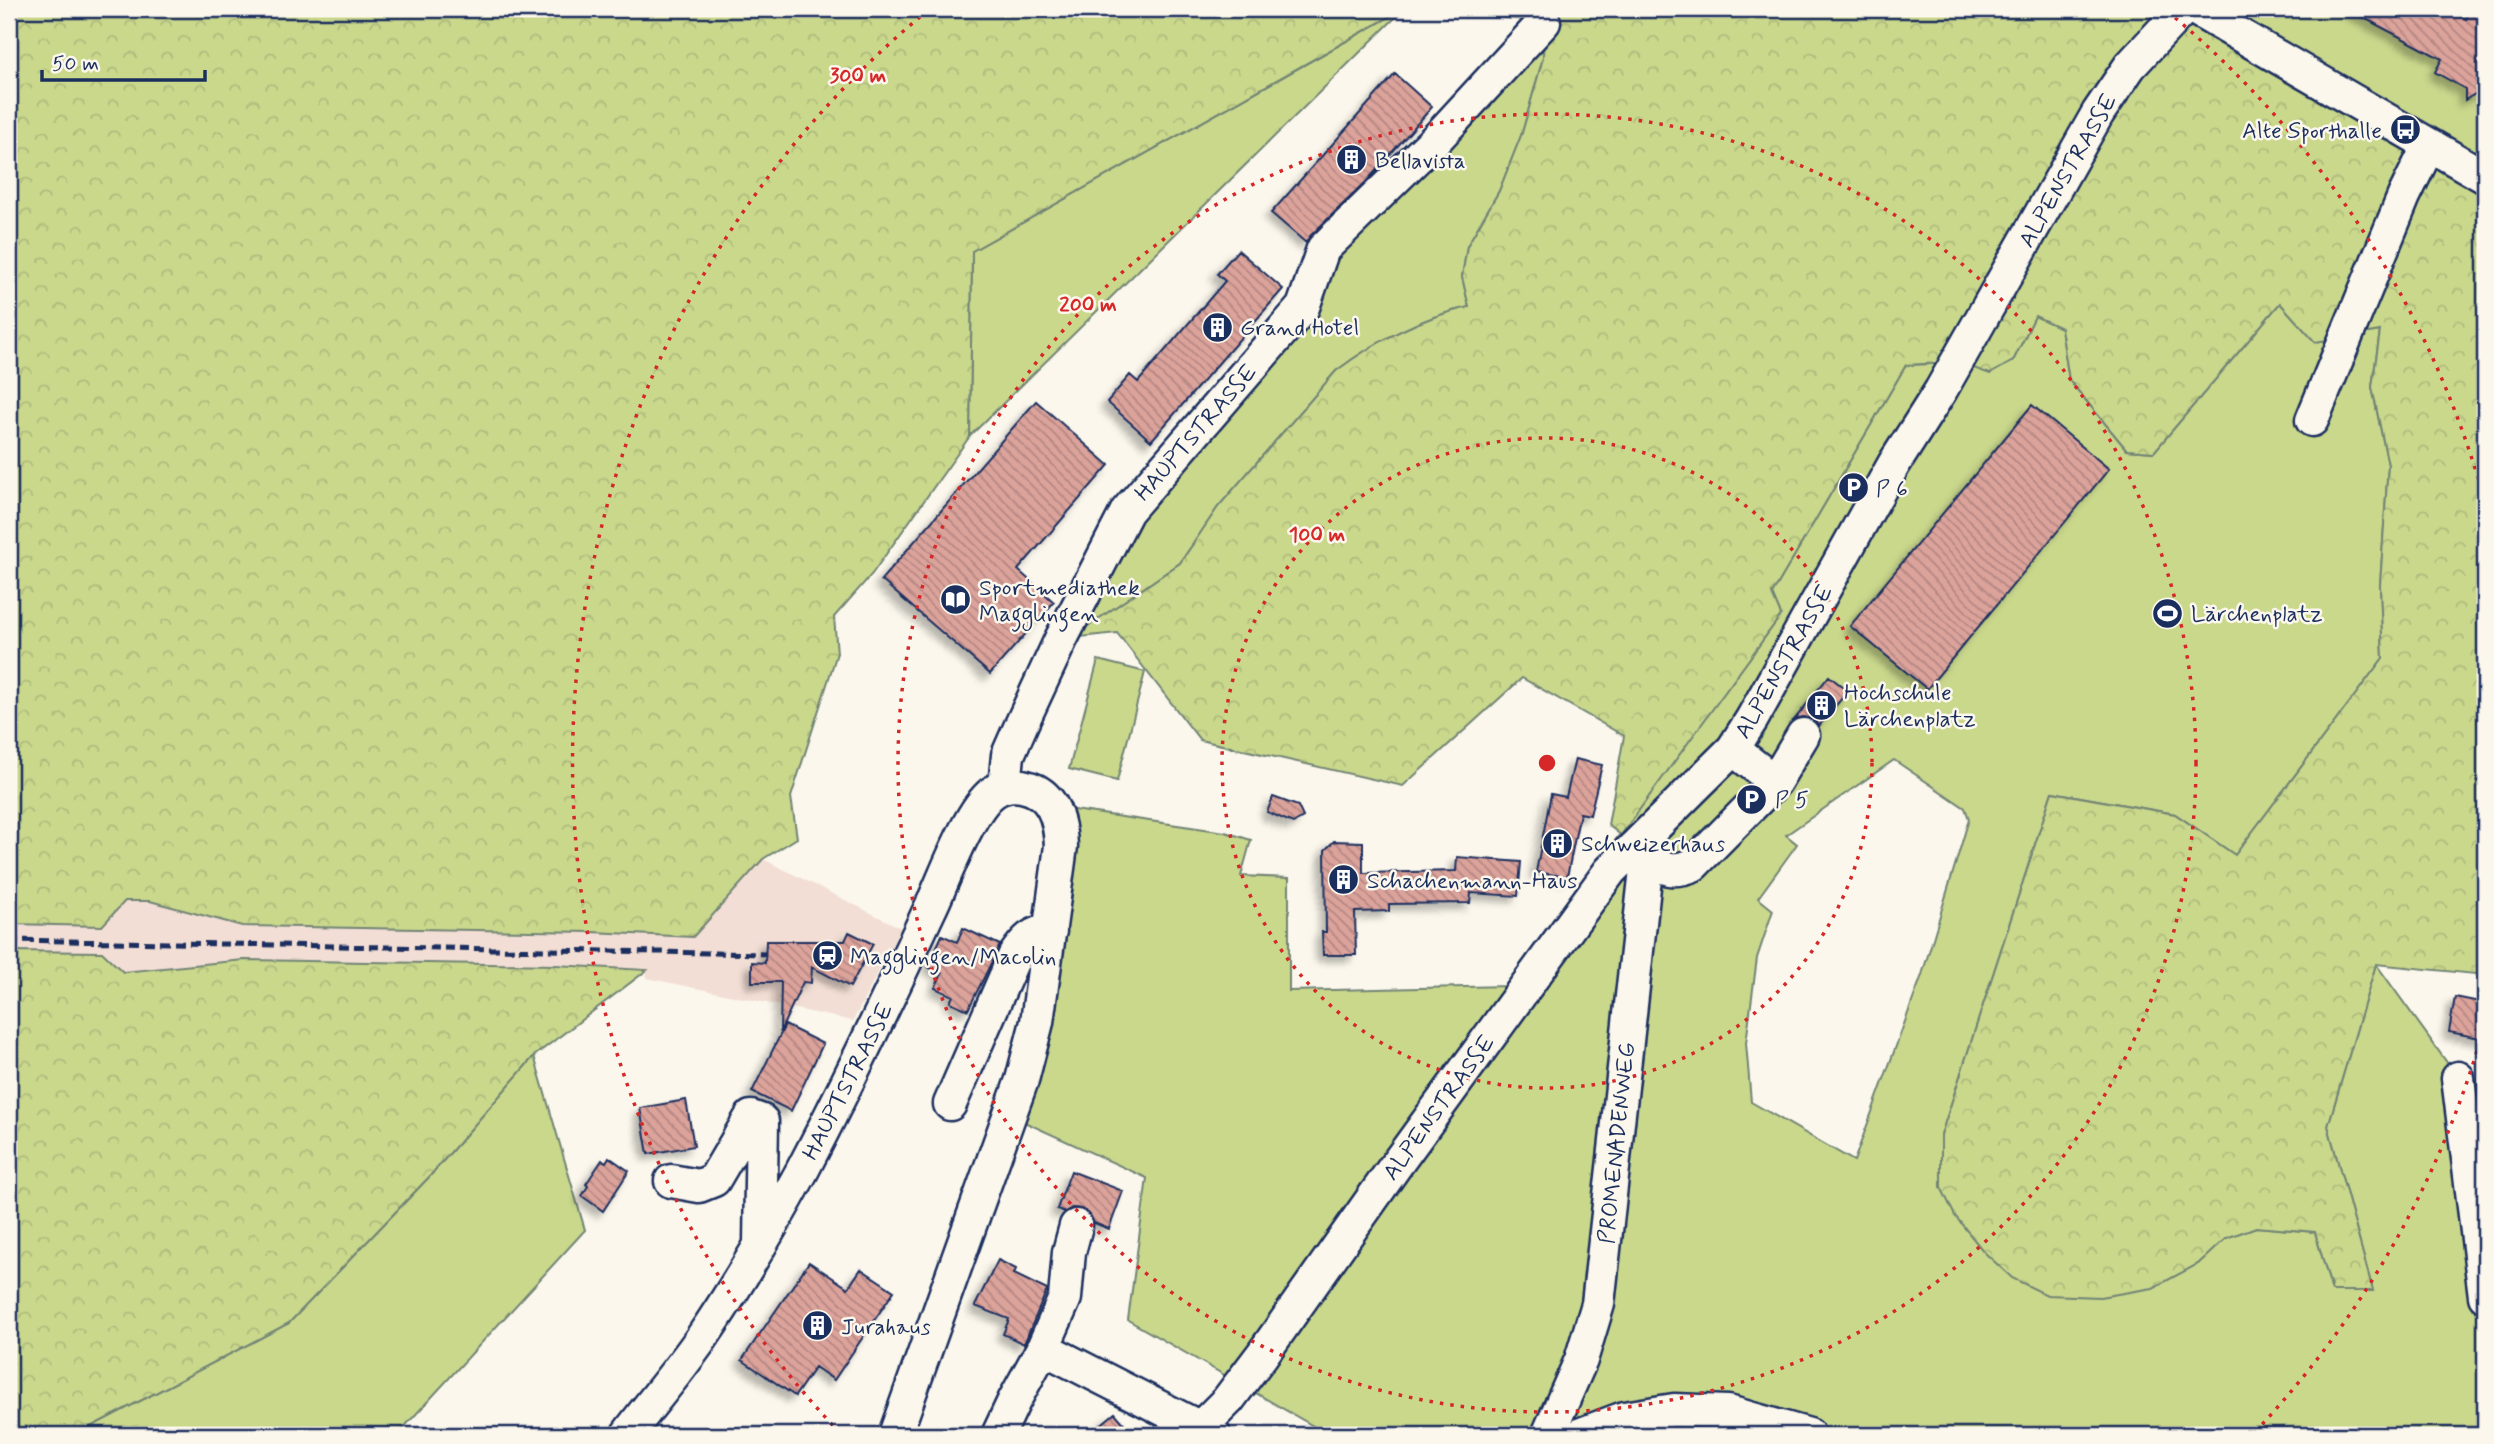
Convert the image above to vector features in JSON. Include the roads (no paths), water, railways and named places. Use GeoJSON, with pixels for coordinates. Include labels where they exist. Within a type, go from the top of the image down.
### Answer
{"type":"FeatureCollection","features":[{"type":"Feature","properties":{"kind":"street","name":"ALPENSTRASSE"},"geometry":{"type":"LineString","coordinates":[[1203,1433],[1610,871],[1641,853],[1733,749],[1894,464],[1941,390],[2098,113],[2130,66],[2183,9]]}},
{"type":"Feature","properties":{"kind":"street"},"geometry":{"type":"LineString","coordinates":[[2195,9],[2485,177]]}},
{"type":"Feature","properties":{"kind":"street","name":"HAUPTSTRASSE"},"geometry":{"type":"LineString","coordinates":[[627,1435],[701,1339],[760,1247],[802,1170],[891,993],[969,826],[992,793],[1005,786],[1008,755],[1061,639],[1127,511],[1303,307],[1323,249],[1439,136],[1544,22]]}},
{"type":"Feature","properties":{"kind":"street"},"geometry":{"type":"LineString","coordinates":[[2312,420],[2404,196],[2429,145]]}},
{"type":"Feature","properties":{"kind":"street"},"geometry":{"type":"LineString","coordinates":[[1641,853],[1667,870],[1680,871],[1693,865],[1775,782],[1803,736]]}},
{"type":"Feature","properties":{"kind":"street"},"geometry":{"type":"LineString","coordinates":[[1733,749],[1775,782]]}},
{"type":"Feature","properties":{"kind":"street"},"geometry":{"type":"LineString","coordinates":[[895,1435],[1022,1080],[1037,1022],[1061,846],[1060,824],[1054,807],[1044,795],[1030,788],[1005,786]]}},
{"type":"Feature","properties":{"kind":"street","name":"PROMENADENWEG"},"geometry":{"type":"LineString","coordinates":[[1564,1431],[1598,1304],[1641,853]]}},
{"type":"Feature","properties":{"kind":"street"},"geometry":{"type":"LineString","coordinates":[[950,1104],[1014,955],[1026,940],[1038,932],[1050,931]]}},
{"type":"Feature","properties":{"kind":"street"},"geometry":{"type":"LineString","coordinates":[[2458,1078],[2485,1296]]}},
{"type":"Feature","properties":{"kind":"street"},"geometry":{"type":"LineString","coordinates":[[671,1181],[699,1186],[714,1180],[751,1117],[762,1121],[760,1247]]}},
{"type":"Feature","properties":{"kind":"street"},"geometry":{"type":"LineString","coordinates":[[998,1435],[1013,1401],[1043,1348],[1065,1298],[1069,1252],[1076,1226]]}},
{"type":"Feature","properties":{"kind":"street"},"geometry":{"type":"LineString","coordinates":[[1043,1348],[1203,1433]]}},
{"type":"Feature","properties":{"kind":"street"},"geometry":{"type":"LineString","coordinates":[[1564,1431],[1674,1410],[1728,1412],[1809,1435]]}},
{"type":"Feature","properties":{"kind":"railway"},"geometry":{"type":"LineString","coordinates":[[9,940],[766,954]]}},
{"type":"Feature","properties":{"kind":"place","name":"Alte Sporthalle"},"geometry":{"type":"Point","coordinates":[2405,130]}},
{"type":"Feature","properties":{"kind":"place","name":"Bellavista"},"geometry":{"type":"Point","coordinates":[1352,160]}},
{"type":"Feature","properties":{"kind":"place","name":"Grand Hotel"},"geometry":{"type":"Point","coordinates":[1217,327]}},
{"type":"Feature","properties":{"kind":"place","name":"P 6"},"geometry":{"type":"Point","coordinates":[1853,488]}},
{"type":"Feature","properties":{"kind":"place","name":"Sportmediathek Magglingen"},"geometry":{"type":"Point","coordinates":[956,600]}},
{"type":"Feature","properties":{"kind":"place","name":"Lärchenplatz"},"geometry":{"type":"Point","coordinates":[2168,613]}},
{"type":"Feature","properties":{"kind":"place","name":"Hochschule Lärchenplatz"},"geometry":{"type":"Point","coordinates":[1821,705]}},
{"type":"Feature","properties":{"kind":"place","name":"P 5"},"geometry":{"type":"Point","coordinates":[1752,799]}},
{"type":"Feature","properties":{"kind":"place","name":"Schweizerhaus"},"geometry":{"type":"Point","coordinates":[1558,843]}},
{"type":"Feature","properties":{"kind":"place","name":"Schachenmann-Haus"},"geometry":{"type":"Point","coordinates":[1344,880]}},
{"type":"Feature","properties":{"kind":"place","name":"Magglingen/Macolin"},"geometry":{"type":"Point","coordinates":[827,956]}},
{"type":"Feature","properties":{"kind":"place","name":"Jurahaus"},"geometry":{"type":"Point","coordinates":[818,1326]}}]}
